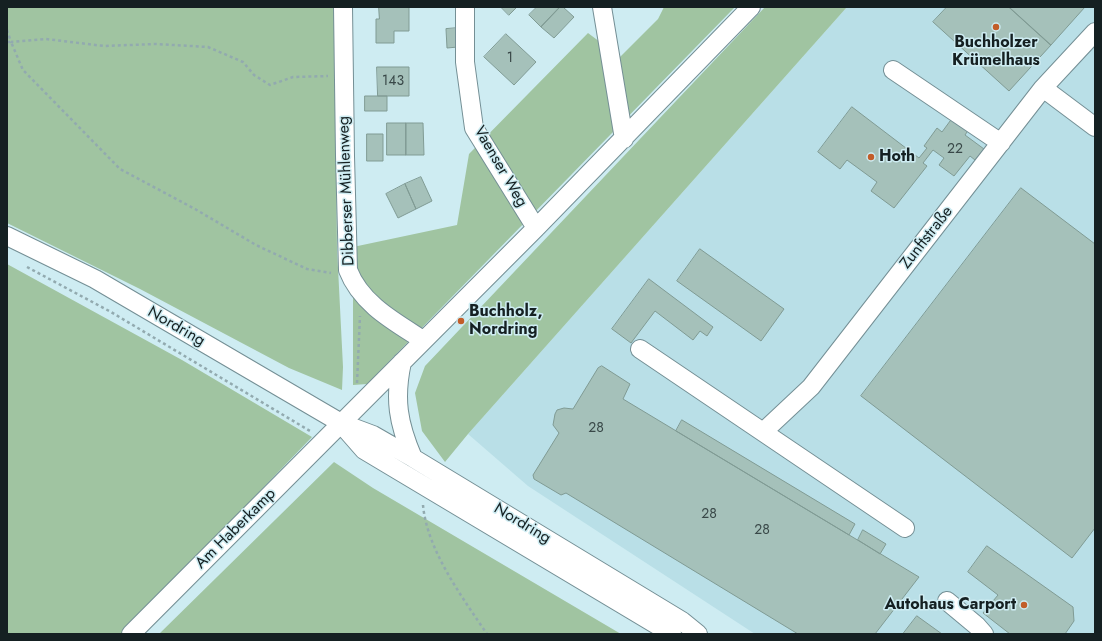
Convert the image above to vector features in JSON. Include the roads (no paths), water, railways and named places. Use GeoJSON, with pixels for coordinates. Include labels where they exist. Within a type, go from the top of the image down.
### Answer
{"type":"FeatureCollection","features":[{"type":"Feature","properties":{"kind":"street","name":"Dibberser Mühlenweg"},"geometry":{"type":"LineString","coordinates":[[344,7],[348,270],[351,278],[374,307],[423,340]]}},
{"type":"Feature","properties":{"kind":"street","name":"Vaenser Weg"},"geometry":{"type":"LineString","coordinates":[[465,7],[465,62],[474,128],[536,228]]}},
{"type":"Feature","properties":{"kind":"street"},"geometry":{"type":"LineString","coordinates":[[602,7],[624,140]]}},
{"type":"Feature","properties":{"kind":"street","name":"Vaenser Weg"},"geometry":{"type":"LineString","coordinates":[[341,424],[366,397],[624,140],[751,7]]}},
{"type":"Feature","properties":{"kind":"street","name":"Zunftstraße"},"geometry":{"type":"LineString","coordinates":[[763,432],[812,387],[1043,88],[1095,32]]}},
{"type":"Feature","properties":{"kind":"street"},"geometry":{"type":"LineString","coordinates":[[893,70],[1001,143]]}},
{"type":"Feature","properties":{"kind":"street"},"geometry":{"type":"LineString","coordinates":[[1043,88],[1095,127]]}},
{"type":"Feature","properties":{"kind":"street","name":"Nordring"},"geometry":{"type":"LineString","coordinates":[[7,236],[95,279],[341,424],[373,435],[413,458],[682,621],[698,634]]}},
{"type":"Feature","properties":{"kind":"street"},"geometry":{"type":"LineString","coordinates":[[640,349],[905,528]]}},
{"type":"Feature","properties":{"kind":"street"},"geometry":{"type":"LineString","coordinates":[[402,362],[397,383],[398,412],[404,438],[413,458]]}},
{"type":"Feature","properties":{"kind":"street","name":"Nordring"},"geometry":{"type":"LineString","coordinates":[[341,424],[364,450],[672,634]]}},
{"type":"Feature","properties":{"kind":"street","name":"Am Haberkamp"},"geometry":{"type":"LineString","coordinates":[[131,634],[341,424]]}},
{"type":"Feature","properties":{"kind":"street"},"geometry":{"type":"LineString","coordinates":[[947,601],[977,626],[984,634]]}},
{"type":"Feature","properties":{"kind":"place","name":"Buchholzer Krümelhaus"},"geometry":{"type":"Point","coordinates":[996,27]}},
{"type":"Feature","properties":{"kind":"place","name":"Hoth"},"geometry":{"type":"Point","coordinates":[871,157]}},
{"type":"Feature","properties":{"kind":"place","name":"Buchholz, Nordring"},"geometry":{"type":"Point","coordinates":[461,321]}},
{"type":"Feature","properties":{"kind":"place","name":"Autohaus Carport"},"geometry":{"type":"Point","coordinates":[1024,605]}}]}
